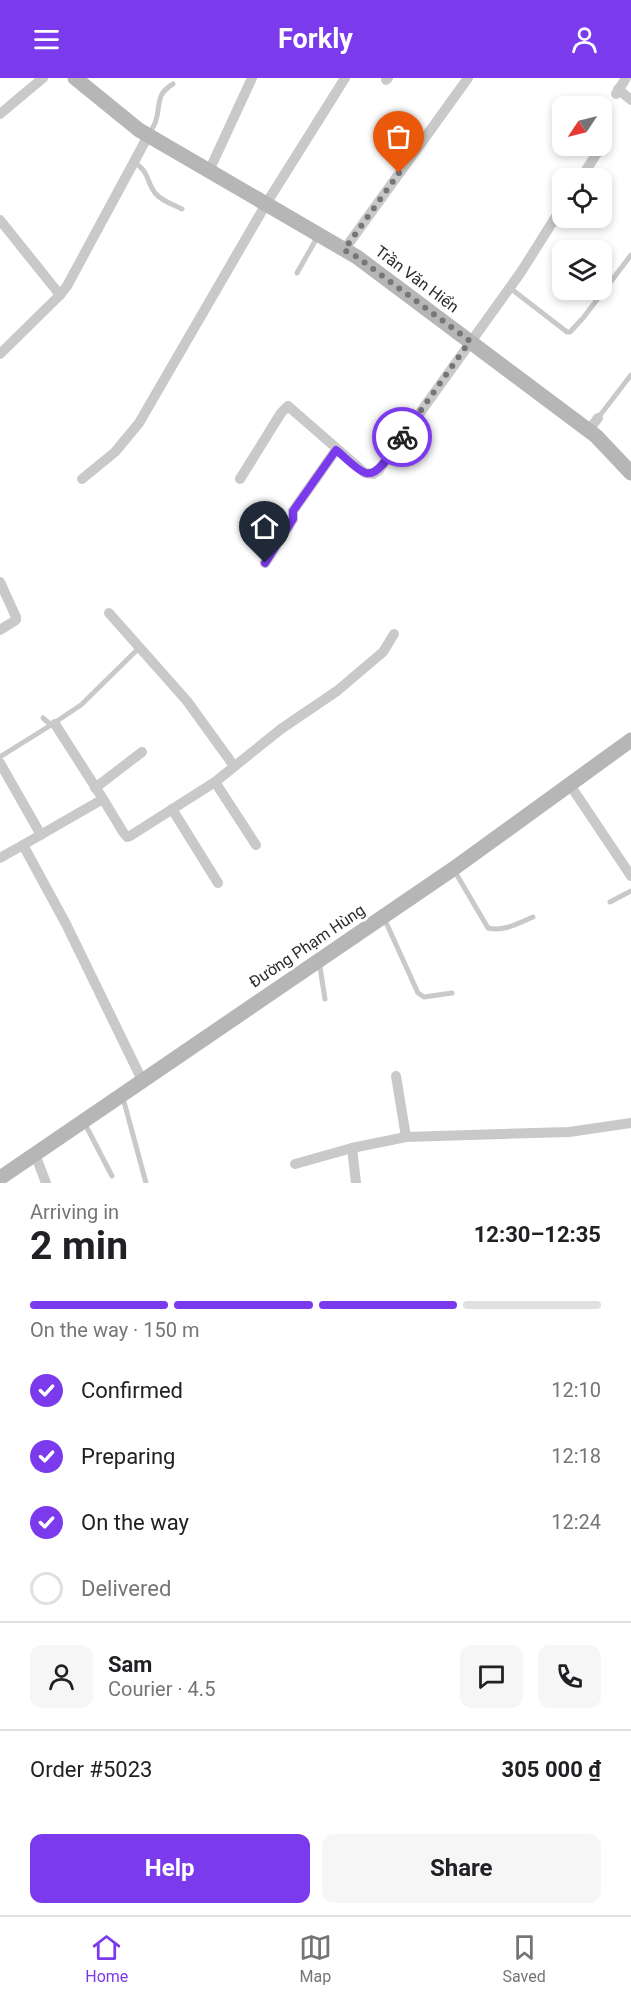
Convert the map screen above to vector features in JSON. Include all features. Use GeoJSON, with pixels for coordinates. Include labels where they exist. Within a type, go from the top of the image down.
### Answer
{"type":"FeatureCollection","features":[{"type":"Feature","properties":{"kind":"main road","name":"Trần Văn Hiển"},"geometry":{"type":"LineString","coordinates":[[80,80],[148,136],[213,162],[272,195],[319,235],[357,257],[474,336],[593,424],[631,473]]}},
{"type":"Feature","properties":{"kind":"main road","name":"Đường Phạm Hùng"},"geometry":{"type":"LineString","coordinates":[[0,1178],[453,868],[631,740]]}},
{"type":"Feature","properties":{"kind":"street"},"geometry":{"type":"LineString","coordinates":[[0,114],[43,78]]}},
{"type":"Feature","properties":{"kind":"street"},"geometry":{"type":"LineString","coordinates":[[213,162],[252,78]]}},
{"type":"Feature","properties":{"kind":"street"},"geometry":{"type":"LineString","coordinates":[[82,479],[115,452],[139,423],[272,195],[345,78]]}},
{"type":"Feature","properties":{"kind":"street"},"geometry":{"type":"LineString","coordinates":[[344,250],[468,78]]}},
{"type":"Feature","properties":{"kind":"street"},"geometry":{"type":"LineString","coordinates":[[626,78],[617,92],[631,100]]}},
{"type":"Feature","properties":{"kind":"street"},"geometry":{"type":"LineString","coordinates":[[0,354],[60,295],[148,136]]}},
{"type":"Feature","properties":{"kind":"street"},"geometry":{"type":"LineString","coordinates":[[0,220],[60,295]]}},
{"type":"Feature","properties":{"kind":"street"},"geometry":{"type":"LineString","coordinates":[[240,479],[286,407],[290,407],[336,450],[365,473],[373,474],[379,470],[510,288],[552,223]]}},
{"type":"Feature","properties":{"kind":"street"},"geometry":{"type":"LineString","coordinates":[[265,563],[293,519],[294,510],[336,450]]}},
{"type":"Feature","properties":{"kind":"street"},"geometry":{"type":"LineString","coordinates":[[0,582],[16,620],[0,630]]}},
{"type":"Feature","properties":{"kind":"street"},"geometry":{"type":"LineString","coordinates":[[109,614],[187,701],[234,766]]}},
{"type":"Feature","properties":{"kind":"street"},"geometry":{"type":"LineString","coordinates":[[53,724],[127,837],[215,782],[281,729],[349,682],[382,652],[394,634]]}},
{"type":"Feature","properties":{"kind":"street"},"geometry":{"type":"LineString","coordinates":[[95,788],[142,752]]}},
{"type":"Feature","properties":{"kind":"street"},"geometry":{"type":"LineString","coordinates":[[0,764],[41,835]]}},
{"type":"Feature","properties":{"kind":"street"},"geometry":{"type":"LineString","coordinates":[[215,782],[256,845]]}},
{"type":"Feature","properties":{"kind":"street"},"geometry":{"type":"LineString","coordinates":[[570,785],[631,876]]}},
{"type":"Feature","properties":{"kind":"street"},"geometry":{"type":"LineString","coordinates":[[0,858],[103,800]]}},
{"type":"Feature","properties":{"kind":"street"},"geometry":{"type":"LineString","coordinates":[[172,809],[218,883]]}},
{"type":"Feature","properties":{"kind":"street"},"geometry":{"type":"LineString","coordinates":[[23,845],[66,924],[142,1080]]}},
{"type":"Feature","properties":{"kind":"street"},"geometry":{"type":"LineString","coordinates":[[396,1076],[406,1137]]}},
{"type":"Feature","properties":{"kind":"street"},"geometry":{"type":"LineString","coordinates":[[295,1164],[352,1148],[406,1137],[569,1132],[631,1123]]}},
{"type":"Feature","properties":{"kind":"street"},"geometry":{"type":"LineString","coordinates":[[352,1148],[356,1183]]}},
{"type":"Feature","properties":{"kind":"street"},"geometry":{"type":"LineString","coordinates":[[35,1154],[46,1183]]}},
{"type":"Feature","properties":{"kind":"lane"},"geometry":{"type":"LineString","coordinates":[[148,136],[157,119],[159,100],[165,89],[173,84]]}},
{"type":"Feature","properties":{"kind":"lane"},"geometry":{"type":"LineString","coordinates":[[134,162],[143,168],[154,192],[182,209]]}},
{"type":"Feature","properties":{"kind":"lane"},"geometry":{"type":"LineString","coordinates":[[297,273],[319,235]]}},
{"type":"Feature","properties":{"kind":"lane"},"geometry":{"type":"LineString","coordinates":[[510,288],[570,332],[631,255]]}},
{"type":"Feature","properties":{"kind":"lane"},"geometry":{"type":"LineString","coordinates":[[593,424],[631,375]]}},
{"type":"Feature","properties":{"kind":"lane"},"geometry":{"type":"LineString","coordinates":[[0,757],[81,705],[140,647]]}},
{"type":"Feature","properties":{"kind":"lane"},"geometry":{"type":"LineString","coordinates":[[43,718],[53,724]]}},
{"type":"Feature","properties":{"kind":"lane"},"geometry":{"type":"LineString","coordinates":[[453,868],[488,928],[496,930],[533,917]]}},
{"type":"Feature","properties":{"kind":"lane"},"geometry":{"type":"LineString","coordinates":[[610,902],[631,891]]}},
{"type":"Feature","properties":{"kind":"lane"},"geometry":{"type":"LineString","coordinates":[[383,916],[418,993],[424,997],[452,993]]}},
{"type":"Feature","properties":{"kind":"lane"},"geometry":{"type":"LineString","coordinates":[[319,960],[325,999]]}},
{"type":"Feature","properties":{"kind":"lane"},"geometry":{"type":"LineString","coordinates":[[122,1094],[146,1183]]}},
{"type":"Feature","properties":{"kind":"lane"},"geometry":{"type":"LineString","coordinates":[[84,1121],[112,1176]]}},
{"type":"Feature","properties":{"kind":"way so far"},"geometry":{"type":"LineString","coordinates":[[399,173],[344,250],[357,257],[470,341],[402,437]]}},
{"type":"Feature","properties":{"kind":"route"},"geometry":{"type":"LineString","coordinates":[[265,563],[293,519],[292,512],[336,450],[365,473],[373,474],[379,470],[402,437]]}}]}
